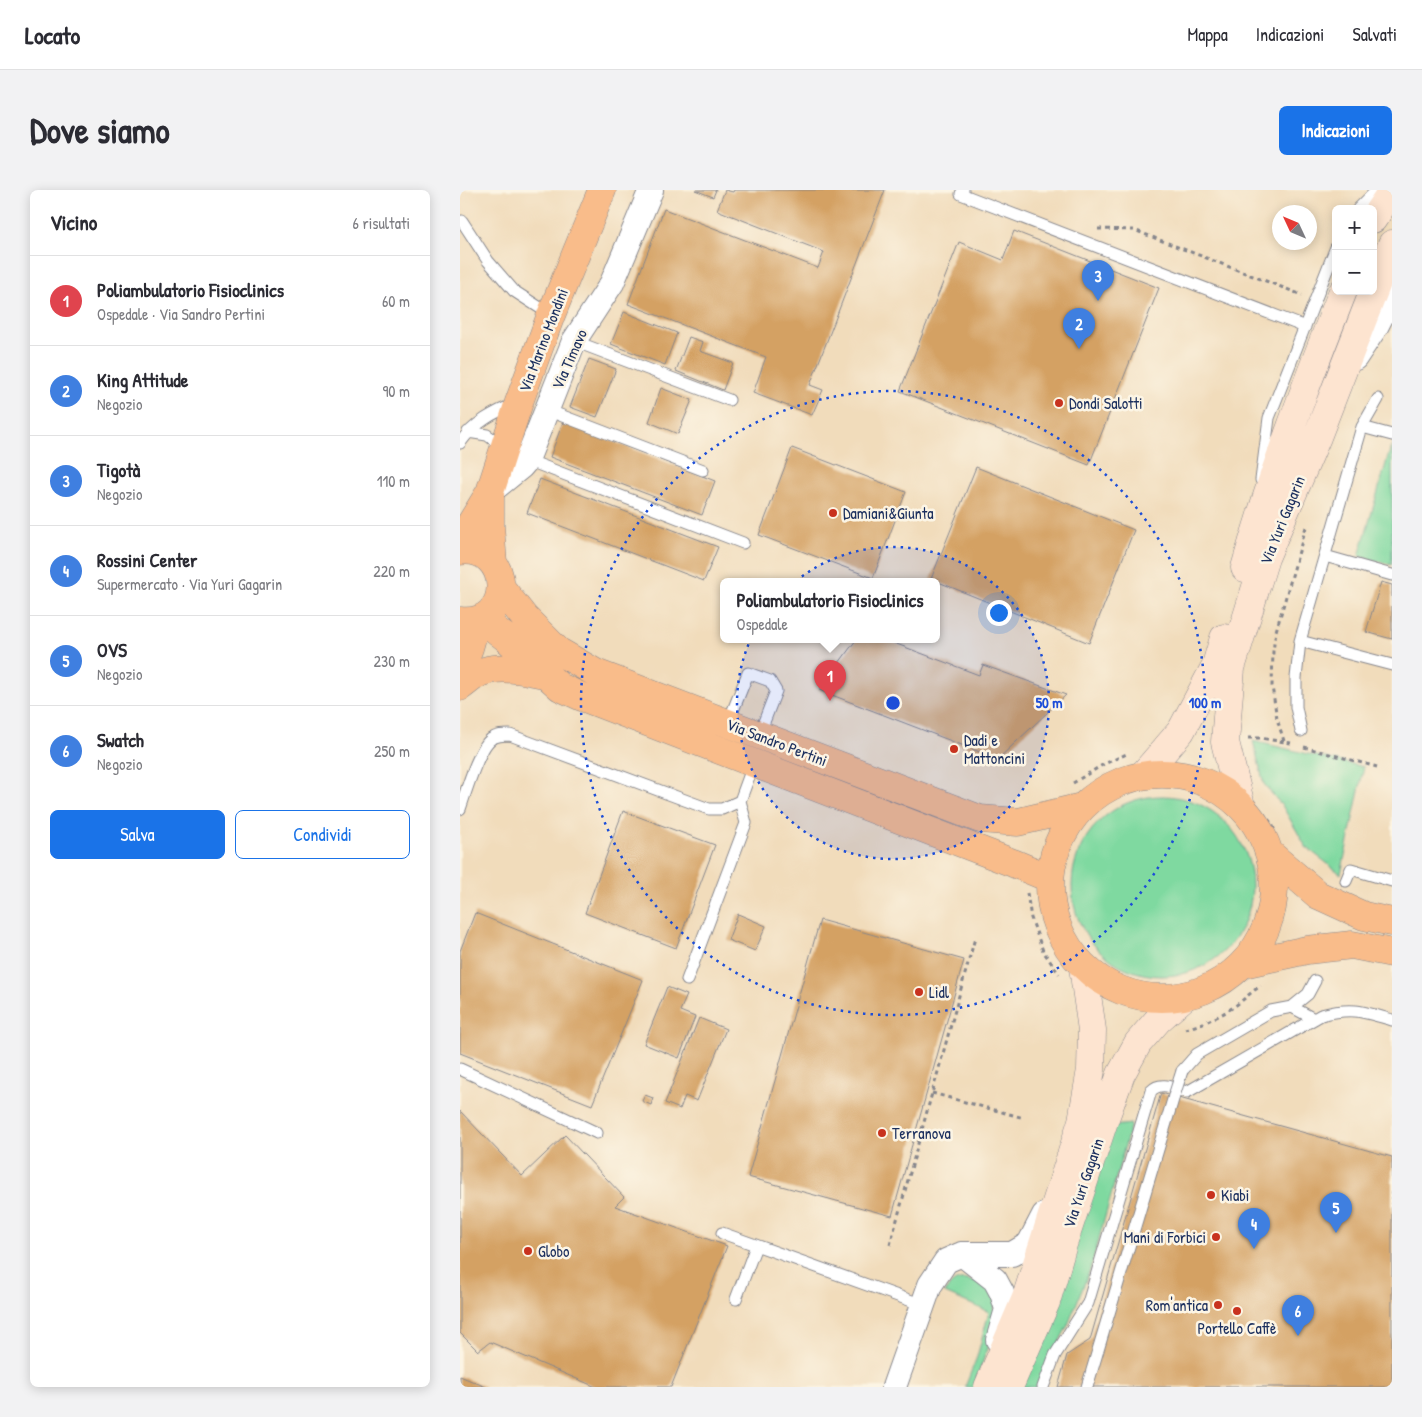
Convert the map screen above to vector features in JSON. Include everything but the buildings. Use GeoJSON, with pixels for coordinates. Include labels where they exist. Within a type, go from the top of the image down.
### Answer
{"type":"FeatureCollection","features":[{"type":"Feature","properties":{"kind":"main road","name":"Via Marino Mondini"},"geometry":{"type":"LineString","coordinates":[[460,541],[490,492],[519,402],[551,315],[602,190]]}},
{"type":"Feature","properties":{"kind":"main road"},"geometry":{"type":"LineString","coordinates":[[1377,213],[1392,191]]}},
{"type":"Feature","properties":{"kind":"main road","name":"Via Yuri Gagarin"},"geometry":{"type":"LineString","coordinates":[[1251,808],[1225,742],[1231,668],[1265,558],[1317,437],[1392,244]]}},
{"type":"Feature","properties":{"kind":"main road","name":"Via Yuri Gagarin"},"geometry":{"type":"LineString","coordinates":[[1139,763],[1181,731],[1216,665],[1255,533],[1290,426],[1341,295]]}},
{"type":"Feature","properties":{"kind":"main road","name":"Via Marino Mondini"},"geometry":{"type":"LineString","coordinates":[[490,492],[493,563],[498,571],[502,589]]}},
{"type":"Feature","properties":{"kind":"main road"},"geometry":{"type":"LineString","coordinates":[[460,552],[474,551],[493,563]]}},
{"type":"Feature","properties":{"kind":"main road"},"geometry":{"type":"LineString","coordinates":[[460,671],[469,648],[473,620],[493,610],[502,589]]}},
{"type":"Feature","properties":{"kind":"main road","name":"Via Sandro Pertini"},"geometry":{"type":"LineString","coordinates":[[502,589],[524,617],[558,651],[596,673],[980,820],[1018,822],[1074,798]]}},
{"type":"Feature","properties":{"kind":"main road","name":"Via Sandro Pertini"},"geometry":{"type":"LineString","coordinates":[[473,620],[506,638],[560,687],[582,698],[1013,862],[1038,884]]}},
{"type":"Feature","properties":{"kind":"main road","name":"Via Sandro Pertini"},"geometry":{"type":"LineString","coordinates":[[460,687],[480,672],[517,668],[544,674]]}},
{"type":"Feature","properties":{"kind":"main road"},"geometry":{"type":"LineString","coordinates":[[1272,843],[1274,883],[1271,912],[1260,940],[1243,964],[1216,985],[1185,996],[1157,999],[1130,994],[1072,971],[1068,949],[1056,926],[1050,902],[1038,884],[1065,828],[1074,798],[1100,792],[1120,781],[1139,763],[1170,774],[1196,779],[1251,808],[1258,828],[1272,843],[1318,895],[1364,916],[1392,922]]}},
{"type":"Feature","properties":{"kind":"main road"},"geometry":{"type":"LineString","coordinates":[[1243,964],[1307,950],[1352,944],[1392,953]]}},
{"type":"Feature","properties":{"kind":"main road","name":"Via Yuri Gagarin"},"geometry":{"type":"LineString","coordinates":[[998,1381],[1082,1121],[1091,1070],[1092,1030],[1072,971]]}},
{"type":"Feature","properties":{"kind":"main road","name":"Via Yuri Gagarin"},"geometry":{"type":"LineString","coordinates":[[998,1381],[1046,1302],[1062,1244],[1121,1074],[1138,1043],[1158,1020],[1185,996]]}},
{"type":"Feature","properties":{"kind":"street","name":"Via Timavo"},"geometry":{"type":"LineString","coordinates":[[490,492],[528,460],[574,340],[612,283],[651,190]]}},
{"type":"Feature","properties":{"kind":"street"},"geometry":{"type":"LineString","coordinates":[[1337,385],[1377,325],[1392,295]]}},
{"type":"Feature","properties":{"kind":"street","name":"Via Yuri Gagarin"},"geometry":{"type":"LineString","coordinates":[[962,1254],[1012,1254],[1029,1244],[1067,1171]]}},
{"type":"Feature","properties":{"kind":"street"},"geometry":{"type":"LineString","coordinates":[[894,1387],[930,1286],[946,1261],[962,1254],[995,1280],[1007,1309],[992,1359],[998,1381]]}},
{"type":"Feature","properties":{"kind":"lane"},"geometry":{"type":"LineString","coordinates":[[962,190],[961,194],[1305,327]]}},
{"type":"Feature","properties":{"kind":"lane"},"geometry":{"type":"LineString","coordinates":[[1362,205],[1378,190]]}},
{"type":"Feature","properties":{"kind":"lane"},"geometry":{"type":"LineString","coordinates":[[462,221],[488,261],[514,291],[551,315]]}},
{"type":"Feature","properties":{"kind":"lane"},"geometry":{"type":"LineString","coordinates":[[1255,533],[1269,418],[1335,250]]}},
{"type":"Feature","properties":{"kind":"lane"},"geometry":{"type":"LineString","coordinates":[[574,340],[729,400]]}},
{"type":"Feature","properties":{"kind":"lane"},"geometry":{"type":"LineString","coordinates":[[1301,731],[1296,707],[1296,678],[1300,641],[1362,427],[1378,399]]}},
{"type":"Feature","properties":{"kind":"lane"},"geometry":{"type":"LineString","coordinates":[[460,443],[468,432],[495,411],[519,402]]}},
{"type":"Feature","properties":{"kind":"lane"},"geometry":{"type":"LineString","coordinates":[[547,410],[703,470]]}},
{"type":"Feature","properties":{"kind":"lane"},"geometry":{"type":"LineString","coordinates":[[1362,427],[1392,435]]}},
{"type":"Feature","properties":{"kind":"lane"},"geometry":{"type":"LineString","coordinates":[[468,432],[487,435],[504,447]]}},
{"type":"Feature","properties":{"kind":"lane"},"geometry":{"type":"LineString","coordinates":[[528,460],[743,543]]}},
{"type":"Feature","properties":{"kind":"lane"},"geometry":{"type":"LineString","coordinates":[[1325,556],[1392,575]]}},
{"type":"Feature","properties":{"kind":"lane"},"geometry":{"type":"LineString","coordinates":[[1300,641],[1392,665]]}},
{"type":"Feature","properties":{"kind":"lane"},"geometry":{"type":"LineString","coordinates":[[728,724],[748,673],[770,681],[776,691],[758,735]]}},
{"type":"Feature","properties":{"kind":"lane"},"geometry":{"type":"LineString","coordinates":[[460,809],[482,750],[490,740],[500,735],[510,735],[708,809],[722,809],[740,801]]}},
{"type":"Feature","properties":{"kind":"lane"},"geometry":{"type":"LineString","coordinates":[[687,980],[746,823],[740,801],[754,763]]}},
{"type":"Feature","properties":{"kind":"lane"},"geometry":{"type":"LineString","coordinates":[[1346,881],[1351,869],[1392,882]]}},
{"type":"Feature","properties":{"kind":"lane"},"geometry":{"type":"LineString","coordinates":[[1087,1387],[1182,1071],[1196,1054],[1270,1011],[1292,1007],[1308,994],[1315,981]]}},
{"type":"Feature","properties":{"kind":"lane"},"geometry":{"type":"LineString","coordinates":[[1292,1007],[1314,1019]]}},
{"type":"Feature","properties":{"kind":"lane"},"geometry":{"type":"LineString","coordinates":[[1043,1387],[1055,1355],[1088,1303],[1151,1092],[1156,1086],[1162,1085],[1187,1092],[1321,1015],[1337,1011],[1359,1010],[1392,1020]]}},
{"type":"Feature","properties":{"kind":"lane"},"geometry":{"type":"LineString","coordinates":[[460,1069],[597,1133]]}},
{"type":"Feature","properties":{"kind":"lane"},"geometry":{"type":"LineString","coordinates":[[722,1233],[880,1294],[923,1305]]}},
{"type":"Feature","properties":{"kind":"lane"},"geometry":{"type":"LineString","coordinates":[[736,1299],[756,1246]]}},
{"type":"Feature","properties":{"kind":"path"},"geometry":{"type":"LineString","coordinates":[[1089,228],[1134,230],[1315,300]]}},
{"type":"Feature","properties":{"kind":"path"},"geometry":{"type":"LineString","coordinates":[[1284,741],[1277,719],[1272,686],[1273,650],[1276,632],[1306,527]]}},
{"type":"Feature","properties":{"kind":"path"},"geometry":{"type":"LineString","coordinates":[[1245,738],[1260,738],[1293,744]]}},
{"type":"Feature","properties":{"kind":"path"},"geometry":{"type":"LineString","coordinates":[[1302,746],[1377,767]]}},
{"type":"Feature","properties":{"kind":"path"},"geometry":{"type":"LineString","coordinates":[[1074,798],[1104,764],[1139,763]]}},
{"type":"Feature","properties":{"kind":"path"},"geometry":{"type":"LineString","coordinates":[[1251,808],[1272,824],[1272,843]]}},
{"type":"Feature","properties":{"kind":"path"},"geometry":{"type":"LineString","coordinates":[[1038,884],[1031,918],[1043,951],[1072,971]]}},
{"type":"Feature","properties":{"kind":"path"},"geometry":{"type":"LineString","coordinates":[[890,1245],[975,938]]}},
{"type":"Feature","properties":{"kind":"path"},"geometry":{"type":"LineString","coordinates":[[1183,1030],[1206,1023],[1226,1012],[1255,989],[1267,983]]}},
{"type":"Feature","properties":{"kind":"path"},"geometry":{"type":"LineString","coordinates":[[932,1093],[1024,1118]]}},
{"type":"Feature","properties":{"kind":"green space"},"geometry":{"type":"Polygon","coordinates":[[[1392,443],[1392,565],[1359,556],[1392,443]]]}},
{"type":"Feature","properties":{"kind":"green space"},"geometry":{"type":"Polygon","coordinates":[[[1253,741],[1364,767],[1341,874],[1306,847],[1283,807],[1264,784],[1253,741]]]}},
{"type":"Feature","properties":{"kind":"green space"},"geometry":{"type":"Polygon","coordinates":[[[1153,796],[1171,796],[1205,806],[1226,822],[1242,843],[1250,868],[1252,886],[1250,904],[1242,929],[1226,950],[1205,966],[1197,969],[1171,976],[1153,976],[1119,966],[1092,943],[1082,929],[1076,912],[1072,895],[1072,877],[1082,843],[1105,816],[1119,806],[1136,800],[1153,796]]]}},
{"type":"Feature","properties":{"kind":"green space"},"geometry":{"type":"Polygon","coordinates":[[[1131,1124],[1091,1267],[1068,1325],[1036,1387],[1018,1387],[1113,1126],[1131,1124]]]}},
{"type":"Feature","properties":{"kind":"green space"},"geometry":{"type":"Polygon","coordinates":[[[976,1276],[990,1286],[995,1310],[990,1337],[974,1387],[965,1387],[977,1357],[989,1312],[945,1293],[954,1282],[965,1280],[974,1282],[976,1276]]]}},
{"type":"Feature","properties":{"kind":"place","name":"Tigotà"},"geometry":{"type":"Point","coordinates":[1098,301]}},
{"type":"Feature","properties":{"kind":"place","name":"King Attitude"},"geometry":{"type":"Point","coordinates":[1079,349]}},
{"type":"Feature","properties":{"kind":"place","name":"Dondi Salotti"},"geometry":{"type":"Point","coordinates":[1059,403]}},
{"type":"Feature","properties":{"kind":"place","name":"Damiani&Giunta"},"geometry":{"type":"Point","coordinates":[833,513]}},
{"type":"Feature","properties":{"kind":"place","name":"Poliambulatorio Fisioclinics"},"geometry":{"type":"Point","coordinates":[830,701]}},
{"type":"Feature","properties":{"kind":"place","name":"Dadi e Mattoncini"},"geometry":{"type":"Point","coordinates":[954,749]}},
{"type":"Feature","properties":{"kind":"place","name":"Lidl"},"geometry":{"type":"Point","coordinates":[919,992]}},
{"type":"Feature","properties":{"kind":"place","name":"Terranova"},"geometry":{"type":"Point","coordinates":[882,1133]}},
{"type":"Feature","properties":{"kind":"place","name":"Kiabi"},"geometry":{"type":"Point","coordinates":[1211,1195]}},
{"type":"Feature","properties":{"kind":"place","name":"OVS"},"geometry":{"type":"Point","coordinates":[1336,1233]}},
{"type":"Feature","properties":{"kind":"place","name":"Mani di Forbici"},"geometry":{"type":"Point","coordinates":[1216,1237]}},
{"type":"Feature","properties":{"kind":"place","name":"Rossini Center"},"geometry":{"type":"Point","coordinates":[1254,1249]}},
{"type":"Feature","properties":{"kind":"place","name":"Globo"},"geometry":{"type":"Point","coordinates":[528,1251]}},
{"type":"Feature","properties":{"kind":"place","name":"Rom'antica"},"geometry":{"type":"Point","coordinates":[1218,1305]}},
{"type":"Feature","properties":{"kind":"place","name":"Portello Caffè"},"geometry":{"type":"Point","coordinates":[1237,1311]}},
{"type":"Feature","properties":{"kind":"place","name":"Swatch"},"geometry":{"type":"Point","coordinates":[1298,1336]}}]}
